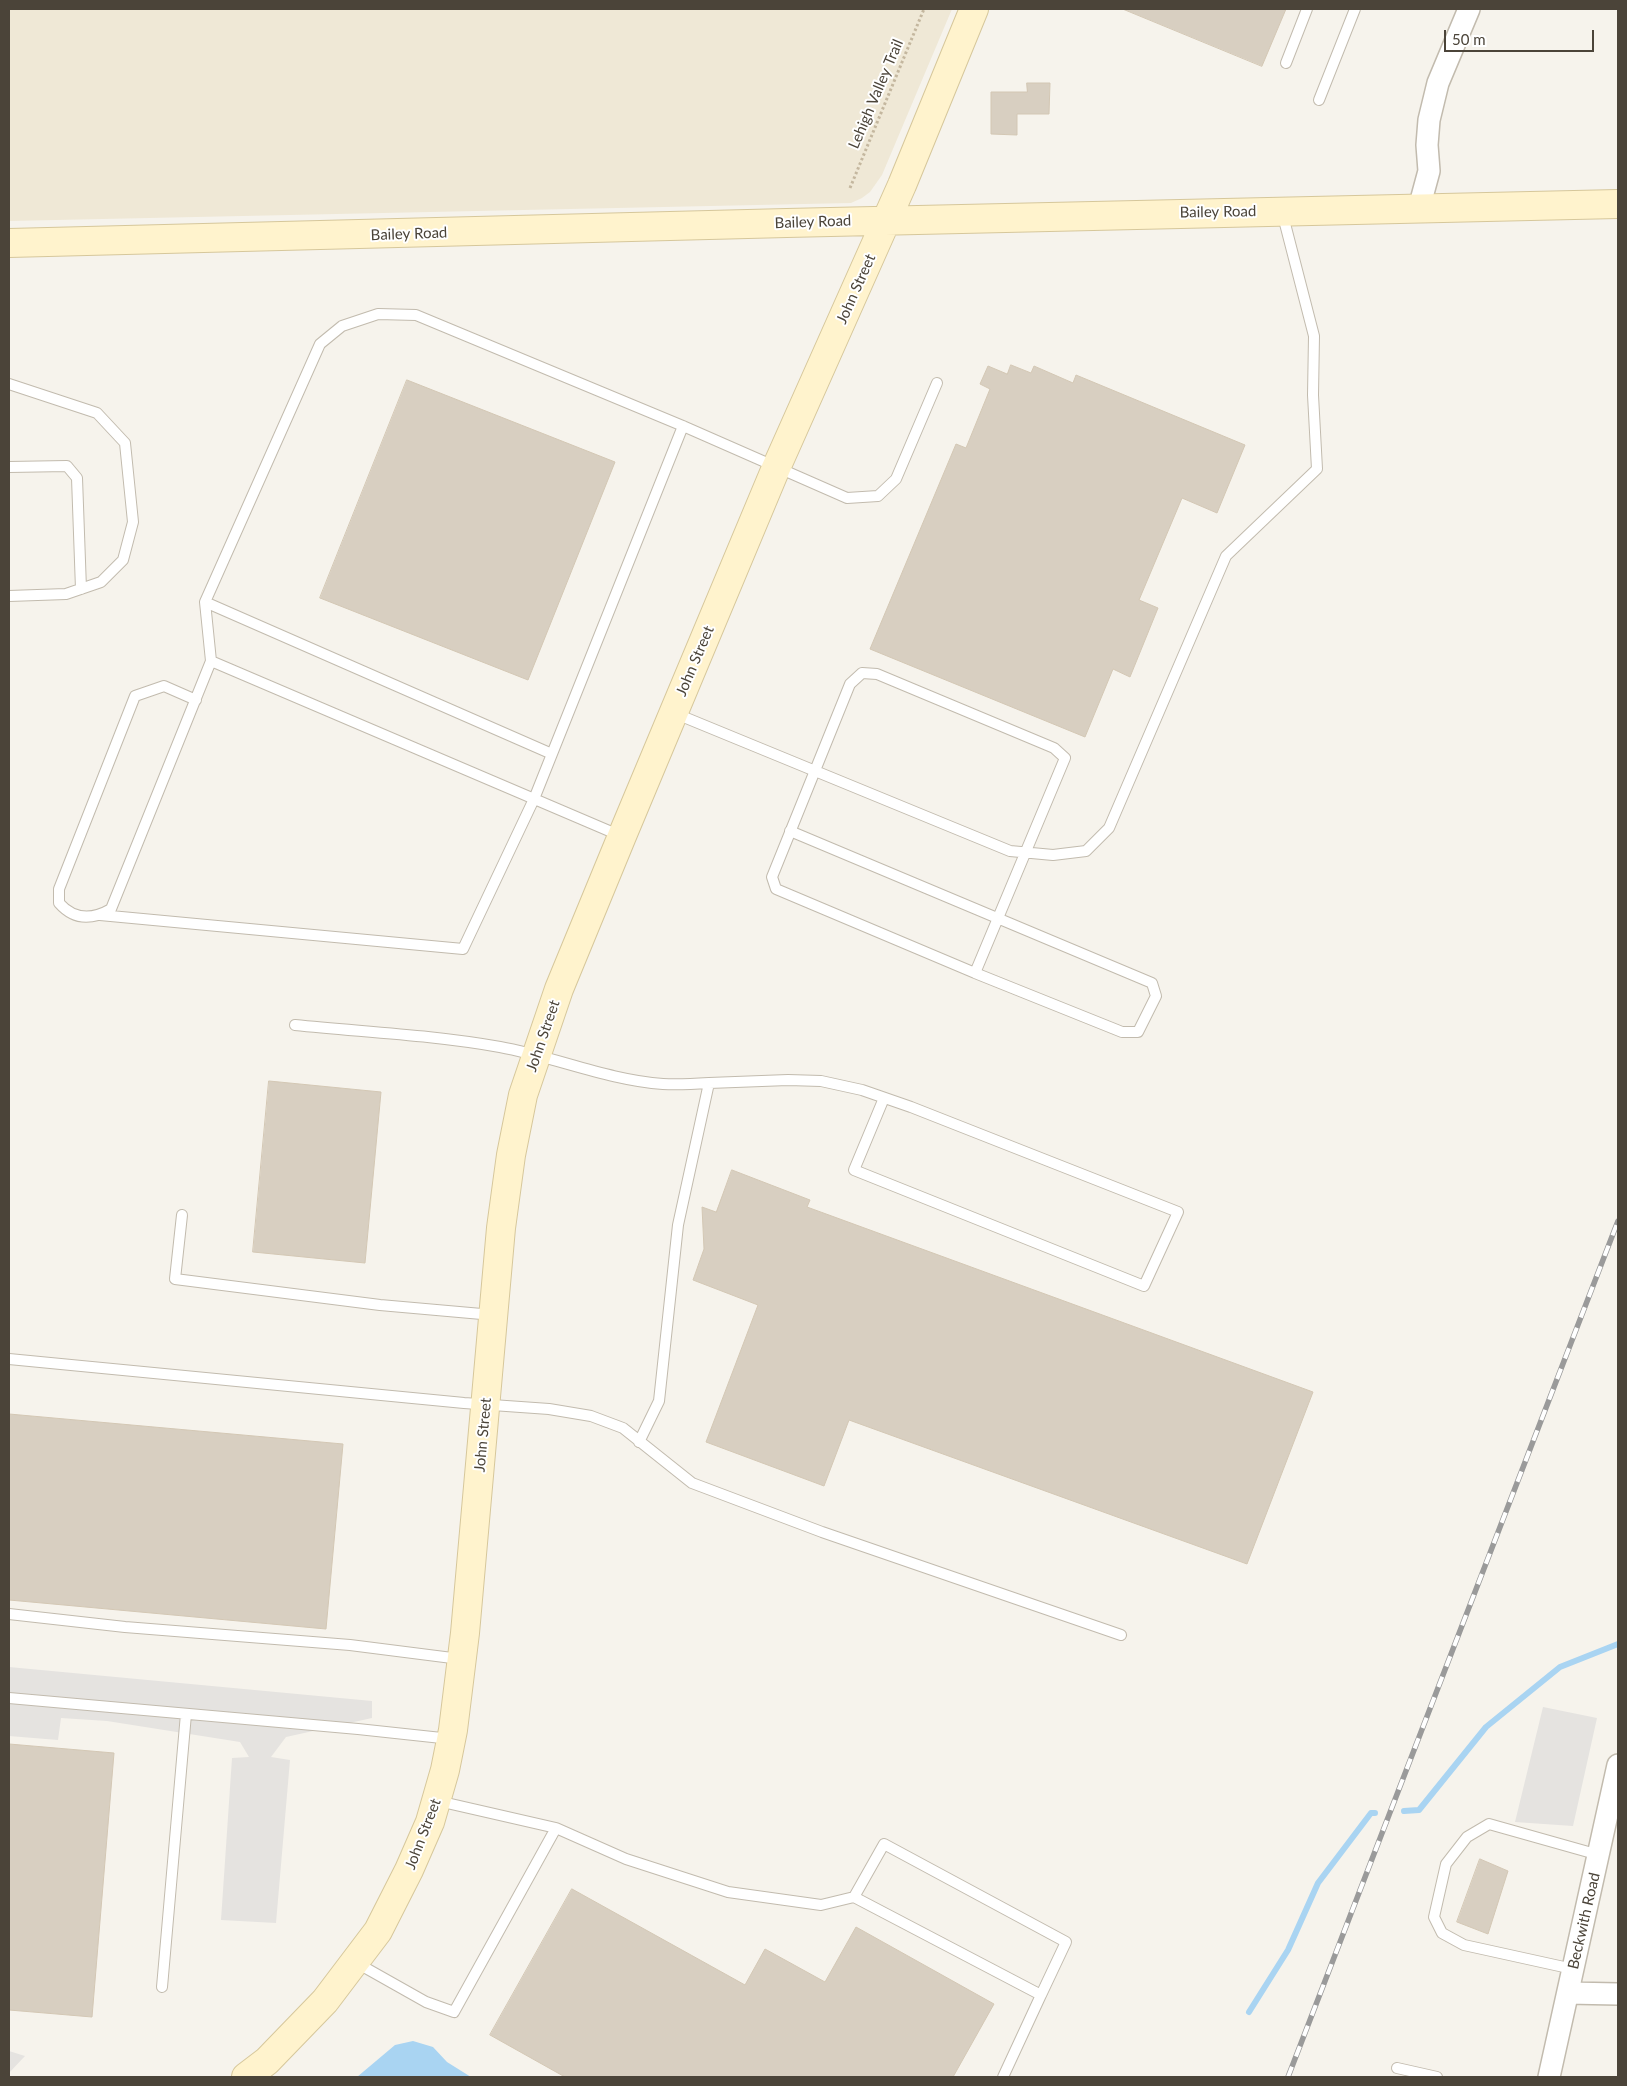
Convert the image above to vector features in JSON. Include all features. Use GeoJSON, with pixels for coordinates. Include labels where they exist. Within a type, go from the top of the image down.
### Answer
{"type":"FeatureCollection","features":[{"type":"Feature","properties":{"kind":"street","name":"John Street"},"geometry":{"type":"LineString","coordinates":[[246,2077],[267,2061],[325,2001],[378,1931],[409,1870],[430,1822],[452,1740],[501,1228],[511,1155],[522,1095],[559,989],[622,836],[776,468],[886,220],[974,9]]}},
{"type":"Feature","properties":{"kind":"street"},"geometry":{"type":"LineString","coordinates":[[1420,208],[1428,171],[1427,145],[1430,120],[1438,83],[1468,9]]}},
{"type":"Feature","properties":{"kind":"street","name":"Bailey Road"},"geometry":{"type":"LineString","coordinates":[[9,243],[380,235],[886,220],[1618,204]]}},
{"type":"Feature","properties":{"kind":"street","name":"Beckwith Road"},"geometry":{"type":"LineString","coordinates":[[1549,2077],[1618,1765]]}},
{"type":"Feature","properties":{"kind":"street"},"geometry":{"type":"LineString","coordinates":[[1568,1993],[1618,1994]]}},
{"type":"Feature","properties":{"kind":"lane"},"geometry":{"type":"LineString","coordinates":[[1286,63],[1307,9]]}},
{"type":"Feature","properties":{"kind":"lane"},"geometry":{"type":"LineString","coordinates":[[1320,100],[1355,9]]}},
{"type":"Feature","properties":{"kind":"lane"},"geometry":{"type":"LineString","coordinates":[[674,713],[1010,852],[1053,855],[1086,852],[1109,828],[1226,556],[1317,468],[1313,395],[1314,336],[1281,211]]}},
{"type":"Feature","properties":{"kind":"lane"},"geometry":{"type":"LineString","coordinates":[[100,915],[111,909],[211,661],[205,602],[320,344],[342,326],[378,314],[416,316],[683,426],[848,498],[878,496],[896,479],[937,383]]}},
{"type":"Feature","properties":{"kind":"lane"},"geometry":{"type":"LineString","coordinates":[[9,384],[97,413],[125,443],[133,522],[123,560],[100,582],[66,594],[9,596]]}},
{"type":"Feature","properties":{"kind":"lane"},"geometry":{"type":"LineString","coordinates":[[196,700],[164,686],[135,696],[59,889],[59,903],[66,911],[84,918],[100,915],[463,949],[534,799],[683,426]]}},
{"type":"Feature","properties":{"kind":"lane"},"geometry":{"type":"LineString","coordinates":[[9,467],[67,466],[77,478],[80,589]]}},
{"type":"Feature","properties":{"kind":"lane"},"geometry":{"type":"LineString","coordinates":[[205,602],[552,754]]}},
{"type":"Feature","properties":{"kind":"lane"},"geometry":{"type":"LineString","coordinates":[[211,661],[622,836]]}},
{"type":"Feature","properties":{"kind":"lane"},"geometry":{"type":"LineString","coordinates":[[790,831],[998,918],[1152,983],[1156,996],[1138,1032],[1122,1032],[975,973],[776,889],[772,877],[790,831],[850,684],[862,674],[878,674],[1054,748],[1065,758],[1026,853],[998,918],[975,973]]}},
{"type":"Feature","properties":{"kind":"lane"},"geometry":{"type":"LineString","coordinates":[[295,1025],[473,1042],[536,1055],[597,1072],[664,1084],[788,1080],[821,1081],[862,1090],[884,1098],[1178,1212],[1144,1286],[854,1170],[884,1098]]}},
{"type":"Feature","properties":{"kind":"lane"},"geometry":{"type":"LineString","coordinates":[[639,1442],[659,1402],[678,1225],[709,1083]]}},
{"type":"Feature","properties":{"kind":"lane"},"geometry":{"type":"LineString","coordinates":[[182,1215],[175,1279],[380,1305],[494,1315]]}},
{"type":"Feature","properties":{"kind":"lane"},"geometry":{"type":"LineString","coordinates":[[9,1359],[549,1410],[591,1416],[623,1428],[692,1483],[822,1532],[1121,1635]]}},
{"type":"Feature","properties":{"kind":"lane"},"geometry":{"type":"LineString","coordinates":[[9,1614],[125,1627],[350,1645],[461,1659]]}},
{"type":"Feature","properties":{"kind":"lane"},"geometry":{"type":"LineString","coordinates":[[9,1698],[358,1729],[452,1740]]}},
{"type":"Feature","properties":{"kind":"lane"},"geometry":{"type":"LineString","coordinates":[[162,1987],[186,1714]]}},
{"type":"Feature","properties":{"kind":"lane"},"geometry":{"type":"LineString","coordinates":[[437,1801],[556,1828],[626,1859],[728,1892],[821,1905],[854,1896],[1041,1995]]}},
{"type":"Feature","properties":{"kind":"lane"},"geometry":{"type":"LineString","coordinates":[[1573,1969],[1464,1946],[1442,1934],[1434,1917],[1446,1864],[1467,1837],[1489,1824],[1598,1855]]}},
{"type":"Feature","properties":{"kind":"lane"},"geometry":{"type":"LineString","coordinates":[[354,1962],[426,2002],[454,2012],[556,1828]]}},
{"type":"Feature","properties":{"kind":"lane"},"geometry":{"type":"LineString","coordinates":[[854,1896],[884,1844],[1066,1942],[1003,2077]]}},
{"type":"Feature","properties":{"kind":"lane"},"geometry":{"type":"LineString","coordinates":[[1396,2068],[1437,2077]]}},
{"type":"Feature","properties":{"kind":"path","name":"Lehigh Valley Trail"},"geometry":{"type":"LineString","coordinates":[[850,188],[924,9]]}},
{"type":"Feature","properties":{"kind":"shaded area"},"geometry":{"type":"Polygon","coordinates":[[[9,9],[952,9],[882,175],[870,192],[851,203],[9,221],[9,9]]]}},
{"type":"Feature","properties":{"kind":"shaded area"},"geometry":{"type":"Polygon","coordinates":[[[9,1667],[372,1701],[372,1718],[286,1737],[271,1757],[290,1760],[276,1923],[221,1920],[232,1758],[249,1757],[240,1742],[107,1721],[61,1718],[58,1740],[9,1736],[9,1667]]]}},
{"type":"Feature","properties":{"kind":"shaded area"},"geometry":{"type":"Polygon","coordinates":[[[1543,1707],[1597,1718],[1573,1826],[1515,1822],[1543,1707]]]}},
{"type":"Feature","properties":{"kind":"shaded area"},"geometry":{"type":"Polygon","coordinates":[[[9,2051],[25,2056],[9,2073],[9,2051]]]}},
{"type":"Feature","properties":{"kind":"water"},"geometry":{"type":"Polygon","coordinates":[[[413,2041],[433,2047],[447,2062],[471,2077],[357,2077],[395,2045],[413,2041]]]}},
{"type":"Feature","properties":{"kind":"building"},"geometry":{"type":"Polygon","coordinates":[[[1123,9],[1286,9],[1262,66],[1123,9]]]}},
{"type":"Feature","properties":{"kind":"building"},"geometry":{"type":"Polygon","coordinates":[[[1027,83],[1050,83],[1049,114],[1017,114],[1017,135],[991,134],[991,92],[1027,92],[1027,83]]]}},
{"type":"Feature","properties":{"kind":"building"},"geometry":{"type":"Polygon","coordinates":[[[1011,365],[1031,373],[1034,366],[1073,383],[1076,375],[1245,445],[1217,513],[1182,498],[1139,600],[1158,608],[1130,677],[1113,669],[1085,737],[870,649],[956,444],[966,448],[990,389],[980,384],[988,366],[1007,374],[1011,365]]]}},
{"type":"Feature","properties":{"kind":"building"},"geometry":{"type":"Polygon","coordinates":[[[407,380],[615,462],[528,680],[320,598],[407,380]]]}},
{"type":"Feature","properties":{"kind":"building"},"geometry":{"type":"Polygon","coordinates":[[[269,1081],[381,1092],[365,1263],[253,1252],[269,1081]]]}},
{"type":"Feature","properties":{"kind":"building"},"geometry":{"type":"Polygon","coordinates":[[[732,1170],[810,1200],[807,1207],[1313,1392],[1247,1564],[849,1420],[824,1486],[706,1442],[758,1305],[693,1280],[704,1249],[702,1207],[716,1212],[732,1170]]]}},
{"type":"Feature","properties":{"kind":"building"},"geometry":{"type":"Polygon","coordinates":[[[9,1414],[343,1444],[326,1629],[9,1600],[9,1414]]]}},
{"type":"Feature","properties":{"kind":"building"},"geometry":{"type":"Polygon","coordinates":[[[9,1744],[114,1753],[92,2017],[9,2010],[9,1744]]]}},
{"type":"Feature","properties":{"kind":"building"},"geometry":{"type":"Polygon","coordinates":[[[1480,1859],[1508,1871],[1488,1934],[1457,1922],[1480,1859]]]}},
{"type":"Feature","properties":{"kind":"building"},"geometry":{"type":"Polygon","coordinates":[[[572,1889],[745,1985],[765,1949],[825,1982],[856,1927],[994,2004],[953,2077],[565,2077],[490,2035],[572,1889]]]}},
{"type":"Feature","properties":{"kind":"waterway"},"geometry":{"type":"LineString","coordinates":[[1404,1811],[1419,1810],[1486,1727],[1560,1667],[1618,1644]]}},
{"type":"Feature","properties":{"kind":"waterway"},"geometry":{"type":"LineString","coordinates":[[1249,2012],[1288,1950],[1318,1883],[1371,1813],[1375,1813]]}},
{"type":"Feature","properties":{"kind":"railway"},"geometry":{"type":"LineString","coordinates":[[1288,2077],[1618,1221]]}}]}
